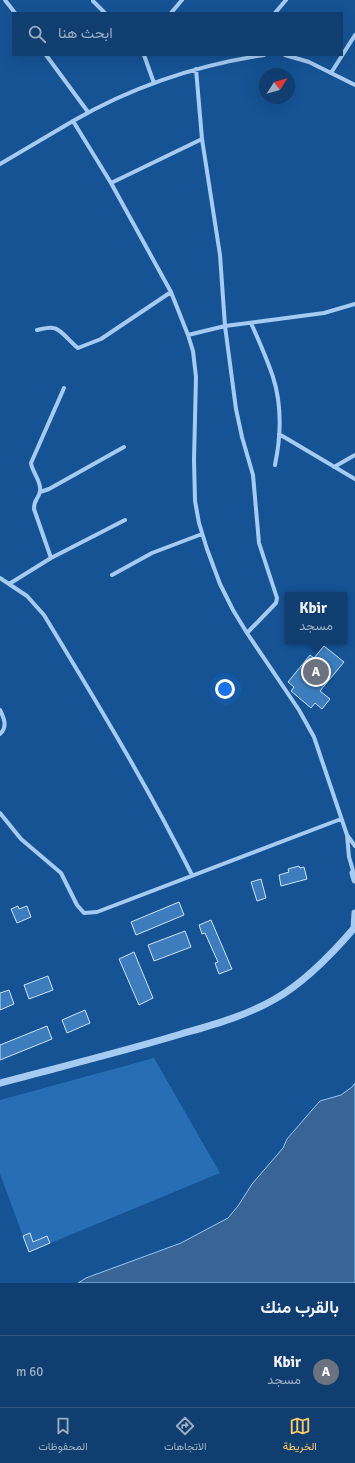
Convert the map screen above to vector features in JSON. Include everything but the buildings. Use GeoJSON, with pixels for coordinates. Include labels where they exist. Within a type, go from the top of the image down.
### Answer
{"type":"FeatureCollection","features":[{"type":"Feature","properties":{"kind":"street"},"geometry":{"type":"LineString","coordinates":[[5,0],[14,12]]}},
{"type":"Feature","properties":{"kind":"street"},"geometry":{"type":"LineString","coordinates":[[276,12],[286,0]]}},
{"type":"Feature","properties":{"kind":"street"},"geometry":{"type":"LineString","coordinates":[[93,1],[104,12]]}},
{"type":"Feature","properties":{"kind":"street"},"geometry":{"type":"LineString","coordinates":[[172,12],[180,1]]}},
{"type":"Feature","properties":{"kind":"street"},"geometry":{"type":"LineString","coordinates":[[343,54],[355,35]]}},
{"type":"Feature","properties":{"kind":"street"},"geometry":{"type":"LineString","coordinates":[[47,56],[88,112]]}},
{"type":"Feature","properties":{"kind":"street"},"geometry":{"type":"LineString","coordinates":[[144,56],[154,83]]}},
{"type":"Feature","properties":{"kind":"street"},"geometry":{"type":"LineString","coordinates":[[0,164],[88,112],[154,83],[196,69],[259,56]]}},
{"type":"Feature","properties":{"kind":"street"},"geometry":{"type":"LineString","coordinates":[[288,56],[308,62],[355,85]]}},
{"type":"Feature","properties":{"kind":"street"},"geometry":{"type":"LineString","coordinates":[[331,73],[342,56]]}},
{"type":"Feature","properties":{"kind":"street"},"geometry":{"type":"LineString","coordinates":[[196,69],[202,139],[220,255],[225,326],[236,409],[253,475],[259,543],[277,598],[276,603],[246,633]]}},
{"type":"Feature","properties":{"kind":"street"},"geometry":{"type":"LineString","coordinates":[[73,121],[111,183],[171,292],[188,335],[193,352],[196,377],[194,460],[195,501],[202,534],[220,584],[233,610],[246,633],[299,710],[314,737],[347,835],[349,857],[355,880]]}},
{"type":"Feature","properties":{"kind":"street"},"geometry":{"type":"LineString","coordinates":[[111,183],[202,139]]}},
{"type":"Feature","properties":{"kind":"street"},"geometry":{"type":"LineString","coordinates":[[37,330],[53,328],[58,329],[78,348],[101,339],[171,292]]}},
{"type":"Feature","properties":{"kind":"street"},"geometry":{"type":"LineString","coordinates":[[188,335],[225,326],[324,313],[355,304]]}},
{"type":"Feature","properties":{"kind":"street"},"geometry":{"type":"LineString","coordinates":[[251,323],[273,377],[279,409],[279,434],[275,465]]}},
{"type":"Feature","properties":{"kind":"street"},"geometry":{"type":"LineString","coordinates":[[51,558],[34,509],[34,502],[40,492],[40,484],[32,469],[31,463],[64,388]]}},
{"type":"Feature","properties":{"kind":"street"},"geometry":{"type":"LineString","coordinates":[[279,434],[355,479]]}},
{"type":"Feature","properties":{"kind":"street"},"geometry":{"type":"LineString","coordinates":[[40,492],[49,489],[124,447]]}},
{"type":"Feature","properties":{"kind":"street"},"geometry":{"type":"LineString","coordinates":[[334,467],[355,455]]}},
{"type":"Feature","properties":{"kind":"street"},"geometry":{"type":"LineString","coordinates":[[9,584],[51,558],[125,520]]}},
{"type":"Feature","properties":{"kind":"street"},"geometry":{"type":"LineString","coordinates":[[112,575],[152,553],[202,534]]}},
{"type":"Feature","properties":{"kind":"street"},"geometry":{"type":"LineString","coordinates":[[0,578],[27,596],[44,615],[146,787],[192,875]]}},
{"type":"Feature","properties":{"kind":"street"},"geometry":{"type":"LineString","coordinates":[[0,710],[5,727],[0,734]]}},
{"type":"Feature","properties":{"kind":"street"},"geometry":{"type":"LineString","coordinates":[[0,813],[21,838],[61,873],[77,905],[84,913],[97,912],[341,819]]}},
{"type":"Feature","properties":{"kind":"street"},"geometry":{"type":"LineString","coordinates":[[347,835],[355,846]]}},
{"type":"Feature","properties":{"kind":"street"},"geometry":{"type":"LineString","coordinates":[[0,1083],[151,1043],[206,1026],[262,1006],[301,981],[311,972],[355,927],[355,913]]}},
{"type":"Feature","properties":{"kind":"shaded area"},"geometry":{"type":"Polygon","coordinates":[[[154,1058],[220,1173],[29,1252],[0,1174],[0,1100],[154,1058]]]}},
{"type":"Feature","properties":{"kind":"shaded area"},"geometry":{"type":"Polygon","coordinates":[[[355,1083],[355,1283],[78,1283],[86,1278],[181,1243],[228,1218],[238,1206],[252,1184],[283,1148],[287,1139],[320,1101],[341,1095],[355,1083]]]}},
{"type":"Feature","properties":{"kind":"place","name":"Kbir"},"geometry":{"type":"Point","coordinates":[316,672]}}]}
